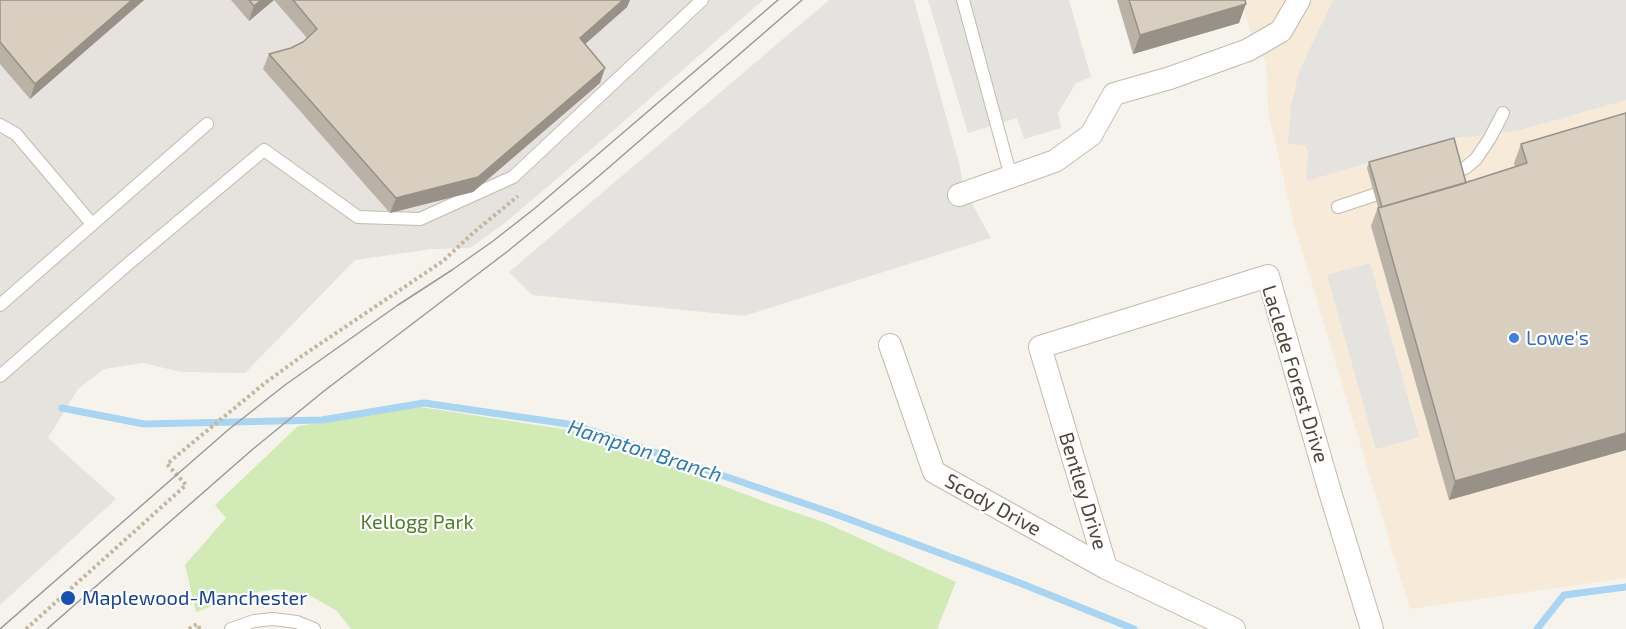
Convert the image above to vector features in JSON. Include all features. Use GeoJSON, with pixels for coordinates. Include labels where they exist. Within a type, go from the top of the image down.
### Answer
{"type":"FeatureCollection","features":[{"type":"Feature","properties":{"kind":"street"},"geometry":{"type":"LineString","coordinates":[[959,195],[1055,161],[1091,135],[1114,94],[1170,78],[1248,50],[1281,31],[1299,0]]}},
{"type":"Feature","properties":{"kind":"street","name":"Laclede Forest Drive"},"geometry":{"type":"LineString","coordinates":[[1040,346],[1268,276],[1372,629]]}},
{"type":"Feature","properties":{"kind":"street","name":"Scody Drive"},"geometry":{"type":"LineString","coordinates":[[890,345],[934,472],[1106,568]]}},
{"type":"Feature","properties":{"kind":"street","name":"Bentley Drive"},"geometry":{"type":"LineString","coordinates":[[1040,346],[1106,568],[1234,629]]}},
{"type":"Feature","properties":{"kind":"lane"},"geometry":{"type":"LineString","coordinates":[[1,374],[264,150],[358,217],[420,219],[513,177],[702,0]]}},
{"type":"Feature","properties":{"kind":"lane"},"geometry":{"type":"LineString","coordinates":[[963,0],[1011,177]]}},
{"type":"Feature","properties":{"kind":"lane"},"geometry":{"type":"LineString","coordinates":[[1459,170],[1476,159],[1503,113]]}},
{"type":"Feature","properties":{"kind":"lane"},"geometry":{"type":"LineString","coordinates":[[0,305],[207,124]]}},
{"type":"Feature","properties":{"kind":"lane"},"geometry":{"type":"LineString","coordinates":[[0,125],[16,134],[92,224]]}},
{"type":"Feature","properties":{"kind":"lane"},"geometry":{"type":"LineString","coordinates":[[1338,207],[1374,195]]}},
{"type":"Feature","properties":{"kind":"lane"},"geometry":{"type":"LineString","coordinates":[[231,629],[254,621],[273,619],[297,622],[314,629]]}},
{"type":"Feature","properties":{"kind":"path"},"geometry":{"type":"LineString","coordinates":[[26,629],[186,485],[168,464],[283,369],[444,261],[473,233],[520,194],[513,177]]}},
{"type":"Feature","properties":{"kind":"path"},"geometry":{"type":"LineString","coordinates":[[189,629],[197,624],[200,629]]}},
{"type":"Feature","properties":{"kind":"shaded area"},"geometry":{"type":"Polygon","coordinates":[[[0,0],[763,0],[505,223],[470,248],[432,249],[355,260],[245,373],[181,372],[143,363],[104,369],[78,389],[48,438],[116,499],[0,605],[0,0]]]}},
{"type":"Feature","properties":{"kind":"shaded area"},"geometry":{"type":"Polygon","coordinates":[[[829,0],[914,0],[965,191],[991,238],[744,316],[532,295],[509,272],[829,0]]]}},
{"type":"Feature","properties":{"kind":"shaded area"},"geometry":{"type":"Polygon","coordinates":[[[928,0],[1069,0],[1091,77],[1076,83],[1058,113],[1061,128],[1024,139],[1017,118],[968,133],[928,0]]]}},
{"type":"Feature","properties":{"kind":"shaded area"},"geometry":{"type":"Polygon","coordinates":[[[1241,0],[1626,0],[1626,578],[1410,609],[1294,224],[1268,111],[1266,62],[1250,31],[1241,0]]]}},
{"type":"Feature","properties":{"kind":"shaded area"},"geometry":{"type":"Polygon","coordinates":[[[1333,0],[1626,0],[1626,100],[1517,131],[1447,139],[1307,181],[1309,152],[1305,145],[1288,144],[1291,106],[1299,72],[1333,0]]]}},
{"type":"Feature","properties":{"kind":"shaded area"},"geometry":{"type":"Polygon","coordinates":[[[1370,263],[1419,437],[1376,449],[1327,275],[1370,263]]]}},
{"type":"Feature","properties":{"kind":"green space","name":"Kellogg Park"},"geometry":{"type":"Polygon","coordinates":[[[420,407],[582,432],[826,523],[956,582],[937,629],[351,629],[337,611],[309,595],[277,589],[246,594],[196,612],[185,565],[226,518],[215,505],[298,426],[420,407]]]}},
{"type":"Feature","properties":{"kind":"building"},"geometry":{"type":"Polygon","coordinates":[[[0,0],[132,0],[35,84],[0,42],[0,0]]]}},
{"type":"Feature","properties":{"kind":"building"},"geometry":{"type":"Polygon","coordinates":[[[249,0],[261,0],[254,6],[249,0]]]}},
{"type":"Feature","properties":{"kind":"building"},"geometry":{"type":"Polygon","coordinates":[[[293,0],[623,0],[580,38],[605,68],[478,177],[396,198],[269,54],[303,42],[317,29],[293,0]]]}},
{"type":"Feature","properties":{"kind":"building"},"geometry":{"type":"Polygon","coordinates":[[[1129,0],[1245,0],[1246,4],[1140,35],[1129,0]]]}},
{"type":"Feature","properties":{"kind":"building","name":"Lowe's"},"geometry":{"type":"Polygon","coordinates":[[[1626,113],[1626,433],[1455,481],[1378,208],[1527,163],[1521,144],[1626,113]]]}},
{"type":"Feature","properties":{"kind":"building"},"geometry":{"type":"Polygon","coordinates":[[[1454,138],[1466,183],[1382,207],[1369,162],[1454,138]]]}},
{"type":"Feature","properties":{"kind":"waterway","name":"Hampton Branch"},"geometry":{"type":"LineString","coordinates":[[62,408],[144,424],[322,420],[424,403],[575,425],[835,514],[1020,583],[1134,629]]}},
{"type":"Feature","properties":{"kind":"waterway","name":"Hampton Branch"},"geometry":{"type":"LineString","coordinates":[[1537,629],[1564,595],[1626,587]]}},
{"type":"Feature","properties":{"kind":"tram line"},"geometry":{"type":"LineString","coordinates":[[0,629],[228,430],[285,385],[398,305],[452,270],[534,209],[778,0]]}},
{"type":"Feature","properties":{"kind":"tram line"},"geometry":{"type":"LineString","coordinates":[[47,629],[253,449],[324,391],[508,251],[592,182],[802,0]]}},
{"type":"Feature","properties":{"kind":"place","name":"Lowe's"},"geometry":{"type":"Point","coordinates":[1514,338]}},
{"type":"Feature","properties":{"kind":"place","name":"Maplewood-Manchester"},"geometry":{"type":"Point","coordinates":[68,598]}}]}
